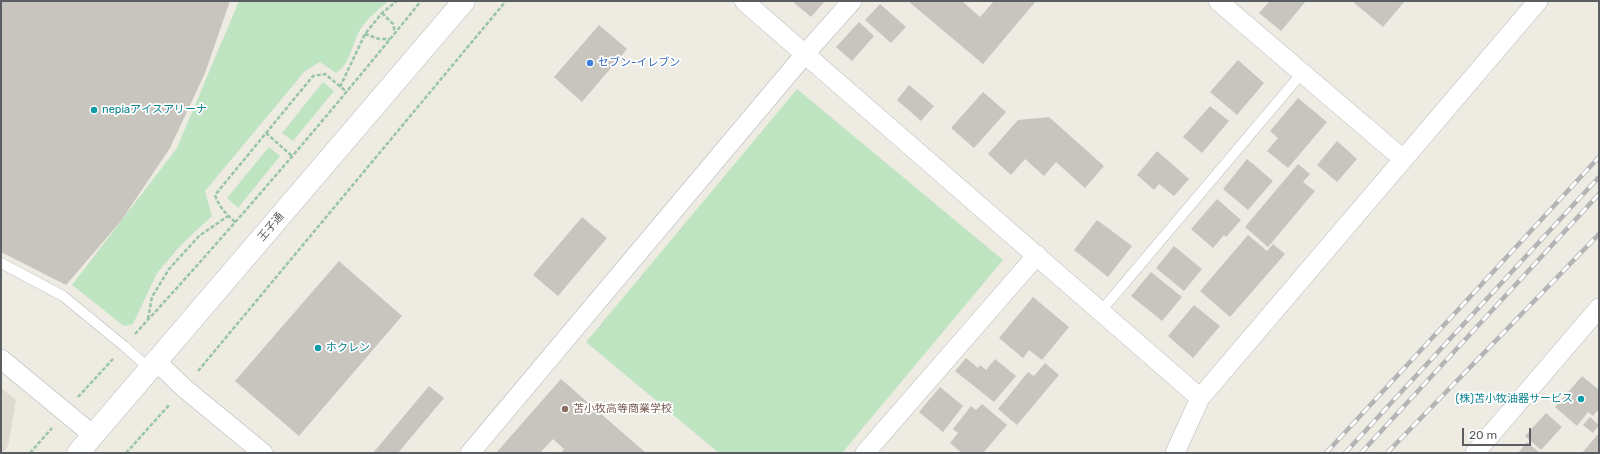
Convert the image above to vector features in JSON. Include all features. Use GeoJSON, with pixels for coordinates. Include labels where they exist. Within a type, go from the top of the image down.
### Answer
{"type":"FeatureCollection","features":[{"type":"Feature","properties":{"kind":"street","name":"王子通"},"geometry":{"type":"LineString","coordinates":[[78,453],[464,1]]}},
{"type":"Feature","properties":{"kind":"street"},"geometry":{"type":"LineString","coordinates":[[744,1],[1200,398]]}},
{"type":"Feature","properties":{"kind":"street"},"geometry":{"type":"LineString","coordinates":[[470,453],[805,54],[852,1]]}},
{"type":"Feature","properties":{"kind":"street"},"geometry":{"type":"LineString","coordinates":[[1218,1],[1403,159]]}},
{"type":"Feature","properties":{"kind":"street"},"geometry":{"type":"LineString","coordinates":[[1175,453],[1200,398],[1538,1]]}},
{"type":"Feature","properties":{"kind":"street"},"geometry":{"type":"LineString","coordinates":[[865,453],[1036,255]]}},
{"type":"Feature","properties":{"kind":"street"},"geometry":{"type":"LineString","coordinates":[[1475,453],[1599,308]]}},
{"type":"Feature","properties":{"kind":"street"},"geometry":{"type":"LineString","coordinates":[[1,359],[93,435]]}},
{"type":"Feature","properties":{"kind":"street"},"geometry":{"type":"LineString","coordinates":[[153,365],[184,388],[262,453]]}},
{"type":"Feature","properties":{"kind":"lane"},"geometry":{"type":"LineString","coordinates":[[1101,311],[1302,73]]}},
{"type":"Feature","properties":{"kind":"lane"},"geometry":{"type":"LineString","coordinates":[[1,263],[63,296],[124,346],[153,365]]}},
{"type":"Feature","properties":{"kind":"path"},"geometry":{"type":"LineString","coordinates":[[340,87],[365,34],[382,13],[397,1]]}},
{"type":"Feature","properties":{"kind":"path"},"geometry":{"type":"LineString","coordinates":[[30,453],[235,222],[347,92],[421,1]]}},
{"type":"Feature","properties":{"kind":"path"},"geometry":{"type":"LineString","coordinates":[[126,453],[184,388],[506,1]]}},
{"type":"Feature","properties":{"kind":"path"},"geometry":{"type":"LineString","coordinates":[[382,13],[392,24],[395,33]]}},
{"type":"Feature","properties":{"kind":"path"},"geometry":{"type":"LineString","coordinates":[[365,34],[380,39],[390,39]]}},
{"type":"Feature","properties":{"kind":"path"},"geometry":{"type":"LineString","coordinates":[[235,222],[218,204],[216,195],[313,76],[325,74],[347,92]]}},
{"type":"Feature","properties":{"kind":"path"},"geometry":{"type":"LineString","coordinates":[[266,134],[292,156]]}},
{"type":"Feature","properties":{"kind":"path"},"geometry":{"type":"LineString","coordinates":[[148,320],[152,297],[169,268],[199,236],[228,216]]}},
{"type":"Feature","properties":{"kind":"shaded area"},"geometry":{"type":"Polygon","coordinates":[[[1,388],[16,400],[8,446],[2,453],[1,388]]]}},
{"type":"Feature","properties":{"kind":"green space"},"geometry":{"type":"Polygon","coordinates":[[[239,1],[389,1],[373,14],[363,26],[357,36],[345,65],[336,73],[320,62],[305,71],[205,191],[212,216],[181,245],[157,273],[133,324],[124,326],[72,285],[177,148],[239,1]]]}},
{"type":"Feature","properties":{"kind":"green space"},"geometry":{"type":"Polygon","coordinates":[[[323,82],[334,91],[293,141],[282,133],[323,82]]]}},
{"type":"Feature","properties":{"kind":"green space"},"geometry":{"type":"Polygon","coordinates":[[[797,89],[1003,260],[842,453],[719,453],[586,342],[797,89]]]}},
{"type":"Feature","properties":{"kind":"green space"},"geometry":{"type":"Polygon","coordinates":[[[269,147],[280,156],[238,208],[227,198],[269,147]]]}},
{"type":"Feature","properties":{"kind":"building","name":"nepiaアイスアリーナ"},"geometry":{"type":"Polygon","coordinates":[[[1,1],[230,1],[205,73],[170,148],[121,221],[66,285],[1,252],[1,1]]]}},
{"type":"Feature","properties":{"kind":"building"},"geometry":{"type":"Polygon","coordinates":[[[792,1],[825,1],[811,17],[792,1]]]}},
{"type":"Feature","properties":{"kind":"building"},"geometry":{"type":"Polygon","coordinates":[[[908,1],[962,1],[980,17],[994,1],[1036,1],[983,64],[908,1]]]}},
{"type":"Feature","properties":{"kind":"building"},"geometry":{"type":"Polygon","coordinates":[[[1270,1],[1306,1],[1281,31],[1259,13],[1270,1]]]}},
{"type":"Feature","properties":{"kind":"building"},"geometry":{"type":"Polygon","coordinates":[[[1352,1],[1405,1],[1383,27],[1352,1]]]}},
{"type":"Feature","properties":{"kind":"building"},"geometry":{"type":"Polygon","coordinates":[[[880,4],[906,27],[891,43],[865,20],[880,4]]]}},
{"type":"Feature","properties":{"kind":"building"},"geometry":{"type":"Polygon","coordinates":[[[859,22],[874,36],[852,61],[836,47],[859,22]]]}},
{"type":"Feature","properties":{"kind":"building","name":"セブン-イレブン"},"geometry":{"type":"Polygon","coordinates":[[[599,25],[627,49],[582,102],[554,77],[599,25]]]}},
{"type":"Feature","properties":{"kind":"building"},"geometry":{"type":"Polygon","coordinates":[[[1238,60],[1264,83],[1237,115],[1210,92],[1238,60]]]}},
{"type":"Feature","properties":{"kind":"building"},"geometry":{"type":"Polygon","coordinates":[[[909,85],[934,106],[921,121],[897,100],[909,85]]]}},
{"type":"Feature","properties":{"kind":"building"},"geometry":{"type":"Polygon","coordinates":[[[983,92],[1006,112],[974,148],[951,128],[983,92]]]}},
{"type":"Feature","properties":{"kind":"building"},"geometry":{"type":"Polygon","coordinates":[[[1298,98],[1327,122],[1288,168],[1267,151],[1278,138],[1270,131],[1298,98]]]}},
{"type":"Feature","properties":{"kind":"building"},"geometry":{"type":"Polygon","coordinates":[[[1210,106],[1229,121],[1202,153],[1183,137],[1210,106]]]}},
{"type":"Feature","properties":{"kind":"building"},"geometry":{"type":"Polygon","coordinates":[[[1049,117],[1104,166],[1085,188],[1056,162],[1044,176],[1025,159],[1011,175],[988,154],[1018,120],[1049,117]]]}},
{"type":"Feature","properties":{"kind":"building"},"geometry":{"type":"Polygon","coordinates":[[[1337,141],[1357,159],[1337,182],[1317,165],[1337,141]]]}},
{"type":"Feature","properties":{"kind":"building"},"geometry":{"type":"Polygon","coordinates":[[[1157,151],[1189,179],[1174,196],[1159,184],[1154,190],[1137,175],[1157,151]]]}},
{"type":"Feature","properties":{"kind":"building"},"geometry":{"type":"Polygon","coordinates":[[[1247,159],[1273,181],[1248,210],[1223,189],[1247,159]]]}},
{"type":"Feature","properties":{"kind":"building"},"geometry":{"type":"Polygon","coordinates":[[[1298,164],[1310,174],[1303,182],[1315,191],[1268,247],[1245,227],[1298,164]]]}},
{"type":"Feature","properties":{"kind":"building"},"geometry":{"type":"Polygon","coordinates":[[[1217,199],[1241,220],[1226,237],[1224,235],[1213,248],[1191,229],[1217,199]]]}},
{"type":"Feature","properties":{"kind":"building"},"geometry":{"type":"Polygon","coordinates":[[[582,217],[607,238],[558,296],[533,275],[582,217]]]}},
{"type":"Feature","properties":{"kind":"building"},"geometry":{"type":"Polygon","coordinates":[[[1097,220],[1132,246],[1108,277],[1074,250],[1097,220]]]}},
{"type":"Feature","properties":{"kind":"building"},"geometry":{"type":"Polygon","coordinates":[[[1248,235],[1267,251],[1273,244],[1285,254],[1230,317],[1200,291],[1248,235]]]}},
{"type":"Feature","properties":{"kind":"building"},"geometry":{"type":"Polygon","coordinates":[[[1174,246],[1202,269],[1184,291],[1156,268],[1174,246]]]}},
{"type":"Feature","properties":{"kind":"building","name":"ホクレン"},"geometry":{"type":"Polygon","coordinates":[[[339,261],[402,316],[299,436],[235,381],[339,261]]]}},
{"type":"Feature","properties":{"kind":"building"},"geometry":{"type":"Polygon","coordinates":[[[1151,272],[1182,297],[1162,321],[1131,296],[1151,272]]]}},
{"type":"Feature","properties":{"kind":"building"},"geometry":{"type":"Polygon","coordinates":[[[1033,297],[1069,327],[1042,360],[1029,350],[1023,358],[999,338],[1033,297]]]}},
{"type":"Feature","properties":{"kind":"building"},"geometry":{"type":"Polygon","coordinates":[[[1194,305],[1220,326],[1193,358],[1168,336],[1194,305]]]}},
{"type":"Feature","properties":{"kind":"building"},"geometry":{"type":"Polygon","coordinates":[[[966,358],[978,368],[980,365],[986,370],[995,359],[1016,376],[994,402],[955,371],[966,358]]]}},
{"type":"Feature","properties":{"kind":"building"},"geometry":{"type":"Polygon","coordinates":[[[1045,363],[1059,375],[1017,425],[998,409],[1028,372],[1034,376],[1045,363]]]}},
{"type":"Feature","properties":{"kind":"building","name":"(株)苫小牧油器サービス"},"geometry":{"type":"Polygon","coordinates":[[[1582,376],[1599,390],[1599,409],[1593,416],[1588,412],[1577,426],[1555,407],[1582,376]]]}},
{"type":"Feature","properties":{"kind":"building","name":"苫小牧高等商業学校"},"geometry":{"type":"Polygon","coordinates":[[[561,379],[646,453],[561,453],[564,449],[553,439],[540,453],[496,453],[561,379]]]}},
{"type":"Feature","properties":{"kind":"building"},"geometry":{"type":"Polygon","coordinates":[[[429,386],[444,398],[398,453],[373,453],[429,386]]]}},
{"type":"Feature","properties":{"kind":"building"},"geometry":{"type":"Polygon","coordinates":[[[940,387],[963,406],[943,432],[919,412],[940,387]]]}},
{"type":"Feature","properties":{"kind":"building"},"geometry":{"type":"Polygon","coordinates":[[[982,404],[1007,425],[983,453],[962,453],[950,443],[958,433],[953,429],[971,406],[976,410],[982,404]]]}},
{"type":"Feature","properties":{"kind":"building"},"geometry":{"type":"Polygon","coordinates":[[[1546,413],[1562,427],[1541,450],[1525,436],[1546,413]]]}},
{"type":"Feature","properties":{"kind":"building"},"geometry":{"type":"Polygon","coordinates":[[[1590,417],[1599,425],[1593,433],[1583,425],[1590,417]]]}},
{"type":"Feature","properties":{"kind":"building"},"geometry":{"type":"Polygon","coordinates":[[[1599,433],[1599,453],[1582,453],[1599,433]]]}},
{"type":"Feature","properties":{"kind":"building"},"geometry":{"type":"Polygon","coordinates":[[[1527,442],[1540,453],[1518,453],[1527,442]]]}},
{"type":"Feature","properties":{"kind":"railway"},"geometry":{"type":"LineString","coordinates":[[1326,453],[1599,157]]}},
{"type":"Feature","properties":{"kind":"railway"},"geometry":{"type":"LineString","coordinates":[[1345,453],[1599,177]]}},
{"type":"Feature","properties":{"kind":"railway"},"geometry":{"type":"LineString","coordinates":[[1361,453],[1599,194]]}},
{"type":"Feature","properties":{"kind":"railway"},"geometry":{"type":"LineString","coordinates":[[1387,453],[1599,234]]}},
{"type":"Feature","properties":{"kind":"place","name":"セブン-イレブン"},"geometry":{"type":"Point","coordinates":[590,63]}},
{"type":"Feature","properties":{"kind":"place","name":"nepiaアイスアリーナ"},"geometry":{"type":"Point","coordinates":[94,110]}},
{"type":"Feature","properties":{"kind":"place","name":"ホクレン"},"geometry":{"type":"Point","coordinates":[318,348]}},
{"type":"Feature","properties":{"kind":"place","name":"(株)苫小牧油器サービス"},"geometry":{"type":"Point","coordinates":[1581,399]}},
{"type":"Feature","properties":{"kind":"place","name":"苫小牧高等商業学校"},"geometry":{"type":"Point","coordinates":[565,409]}}]}
